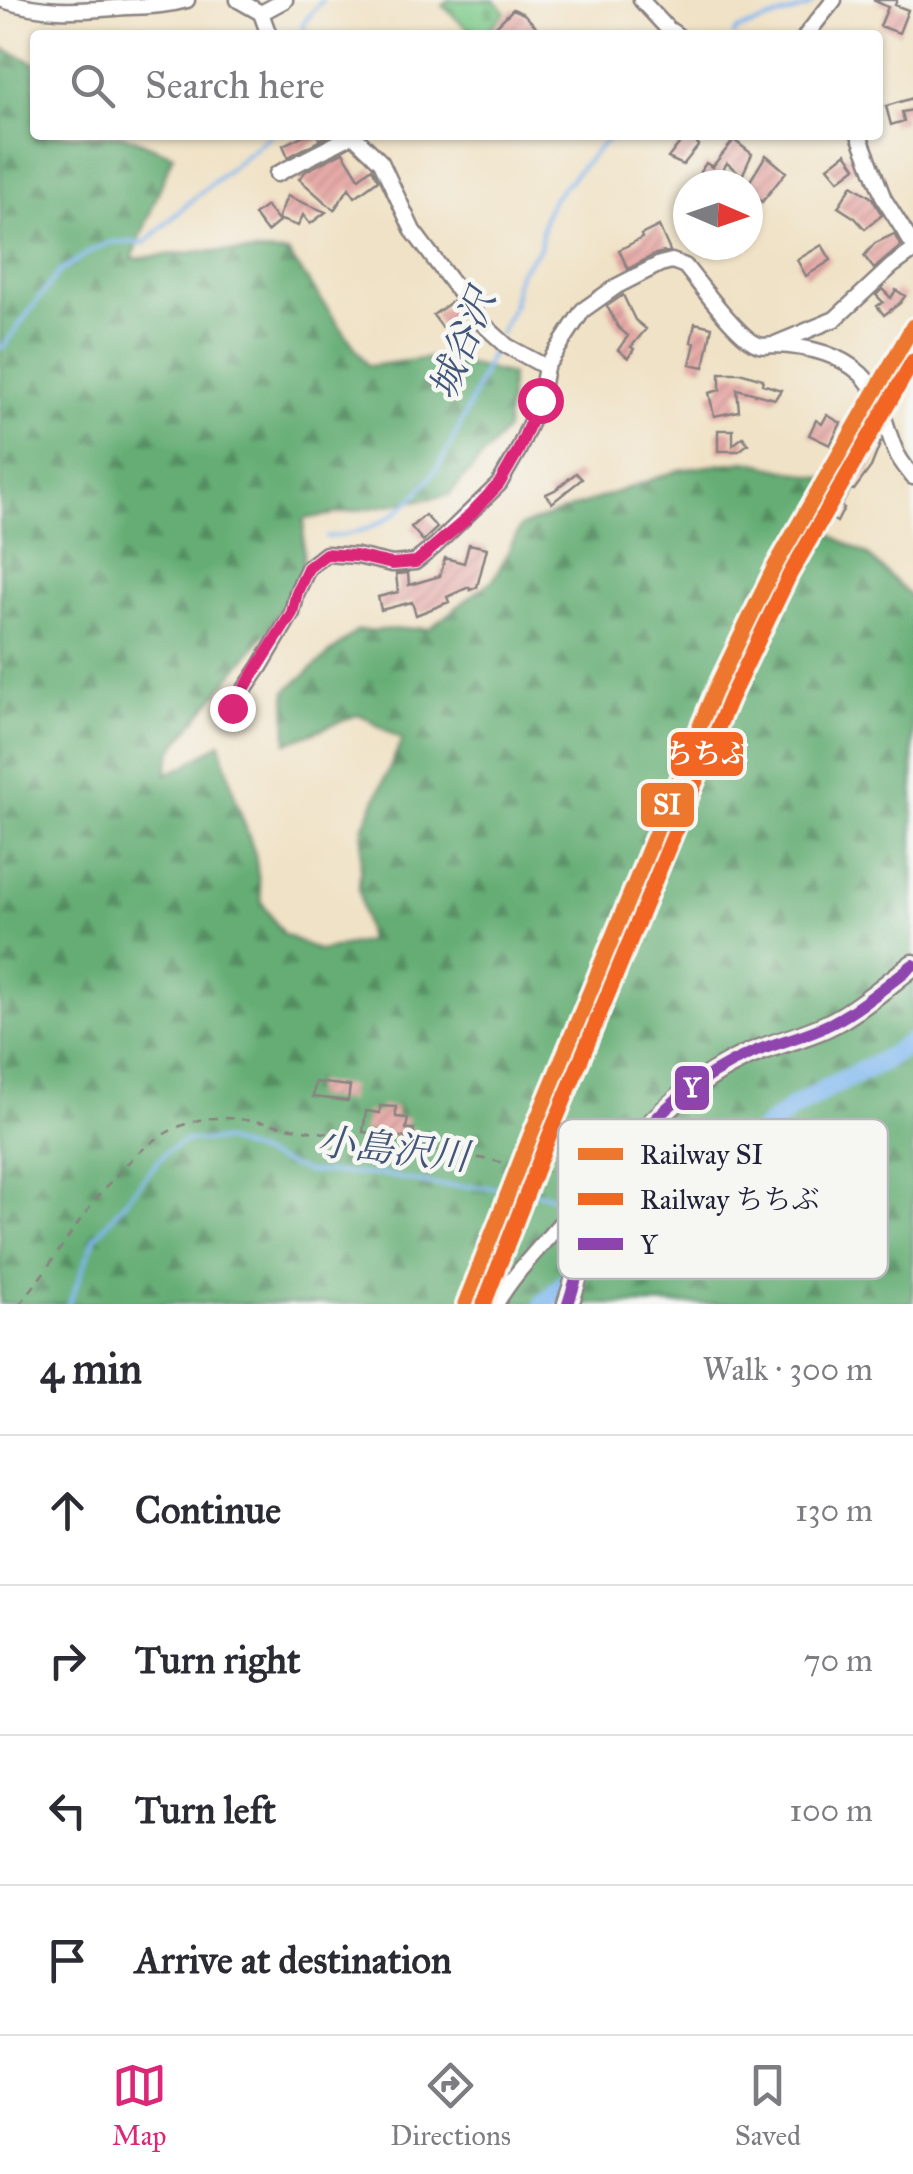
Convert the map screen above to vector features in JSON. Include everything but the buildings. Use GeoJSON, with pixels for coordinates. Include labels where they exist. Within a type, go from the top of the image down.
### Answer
{"type":"FeatureCollection","features":[{"type":"Feature","properties":{"kind":"highway"},"geometry":{"type":"LineString","coordinates":[[657,1119],[747,1055],[810,1034],[842,1018],[913,964]]}},
{"type":"Feature","properties":{"kind":"highway"},"geometry":{"type":"LineString","coordinates":[[568,1304],[574,1279]]}},
{"type":"Feature","properties":{"kind":"street"},"geometry":{"type":"LineString","coordinates":[[3,0],[68,12],[152,8],[187,0]]}},
{"type":"Feature","properties":{"kind":"street"},"geometry":{"type":"LineString","coordinates":[[238,0],[261,13],[267,30]]}},
{"type":"Feature","properties":{"kind":"street"},"geometry":{"type":"LineString","coordinates":[[261,13],[285,0]]}},
{"type":"Feature","properties":{"kind":"street"},"geometry":{"type":"LineString","coordinates":[[641,0],[666,30]]}},
{"type":"Feature","properties":{"kind":"street"},"geometry":{"type":"LineString","coordinates":[[810,30],[834,0]]}},
{"type":"Feature","properties":{"kind":"street"},"geometry":{"type":"LineString","coordinates":[[276,174],[343,140]]}},
{"type":"Feature","properties":{"kind":"street"},"geometry":{"type":"LineString","coordinates":[[358,140],[381,162],[414,231],[482,324],[507,346],[544,366]]}},
{"type":"Feature","properties":{"kind":"street"},"geometry":{"type":"LineString","coordinates":[[774,345],[835,320],[913,248],[884,199],[861,140]]}},
{"type":"Feature","properties":{"kind":"street"},"geometry":{"type":"LineString","coordinates":[[232,708],[292,613],[308,568],[326,554],[392,564],[416,562],[463,522],[499,484],[518,451],[540,400],[544,366],[583,310],[617,286],[660,264],[672,261],[685,266],[746,337],[760,346],[816,350],[863,376],[880,403],[896,452],[913,477]]}},
{"type":"Feature","properties":{"kind":"street"},"geometry":{"type":"LineString","coordinates":[[496,1304],[508,1282],[558,1227]]}},
{"type":"Feature","properties":{"kind":"path"},"geometry":{"type":"LineString","coordinates":[[20,1304],[109,1184],[136,1156],[175,1128],[205,1119],[338,1134],[558,1185]]}},
{"type":"Feature","properties":{"kind":"green space"},"geometry":{"type":"Polygon","coordinates":[[[448,0],[494,0],[505,12],[489,30],[469,30],[443,6],[448,0]]]}},
{"type":"Feature","properties":{"kind":"green space"},"geometry":{"type":"Polygon","coordinates":[[[0,47],[30,61],[30,140],[136,140],[173,155],[132,259],[203,251],[288,253],[368,366],[439,357],[511,375],[506,430],[449,495],[304,519],[303,570],[267,631],[172,750],[166,774],[220,743],[255,854],[262,903],[283,934],[319,951],[368,941],[359,890],[363,828],[402,740],[359,714],[287,743],[286,691],[356,631],[430,628],[494,579],[521,526],[679,470],[746,461],[831,480],[817,523],[868,555],[913,599],[913,1304],[0,1304],[0,47]]]}},
{"type":"Feature","properties":{"kind":"waterway"},"geometry":{"type":"LineString","coordinates":[[304,30],[303,24],[322,0]]}},
{"type":"Feature","properties":{"kind":"waterway","name":"城谷沢"},"geometry":{"type":"LineString","coordinates":[[737,30],[808,7],[816,0]]}},
{"type":"Feature","properties":{"kind":"waterway"},"geometry":{"type":"LineString","coordinates":[[2,348],[59,272],[111,242],[145,243],[265,140]]}},
{"type":"Feature","properties":{"kind":"waterway","name":"城谷沢"},"geometry":{"type":"LineString","coordinates":[[500,334],[514,304],[521,270],[540,248],[544,218],[552,200],[607,140]]}},
{"type":"Feature","properties":{"kind":"waterway","name":"城谷沢"},"geometry":{"type":"LineString","coordinates":[[327,537],[363,530],[392,516],[417,494],[455,437],[496,342]]}},
{"type":"Feature","properties":{"kind":"waterway"},"geometry":{"type":"LineString","coordinates":[[778,1119],[913,1042]]}},
{"type":"Feature","properties":{"kind":"waterway","name":"小島沢川"},"geometry":{"type":"LineString","coordinates":[[69,1304],[95,1238],[165,1153],[186,1140],[225,1141],[307,1172],[384,1175],[435,1185],[524,1189],[558,1201]]}},
{"type":"Feature","properties":{"kind":"waterway"},"geometry":{"type":"LineString","coordinates":[[544,1304],[569,1279]]}},
{"type":"Feature","properties":{"kind":"rail line","name":"SI"},"geometry":{"type":"LineString","coordinates":[[465,1304],[714,692],[775,566],[913,326]]}},
{"type":"Feature","properties":{"kind":"rail line","name":"ちちぶ"},"geometry":{"type":"LineString","coordinates":[[484,1304],[730,699],[790,574],[913,361]]}},
{"type":"Feature","properties":{"kind":"transit line","name":"Y"},"geometry":{"type":"LineString","coordinates":[[656,1119],[713,1073],[843,1017],[913,965]]}},
{"type":"Feature","properties":{"kind":"transit line","name":"Y"},"geometry":{"type":"LineString","coordinates":[[568,1304],[576,1279]]}},
{"type":"Feature","properties":{"kind":"route"},"geometry":{"type":"LineString","coordinates":[[232,708],[292,613],[308,568],[326,554],[392,564],[416,562],[463,522],[499,484],[540,400]]}}]}
